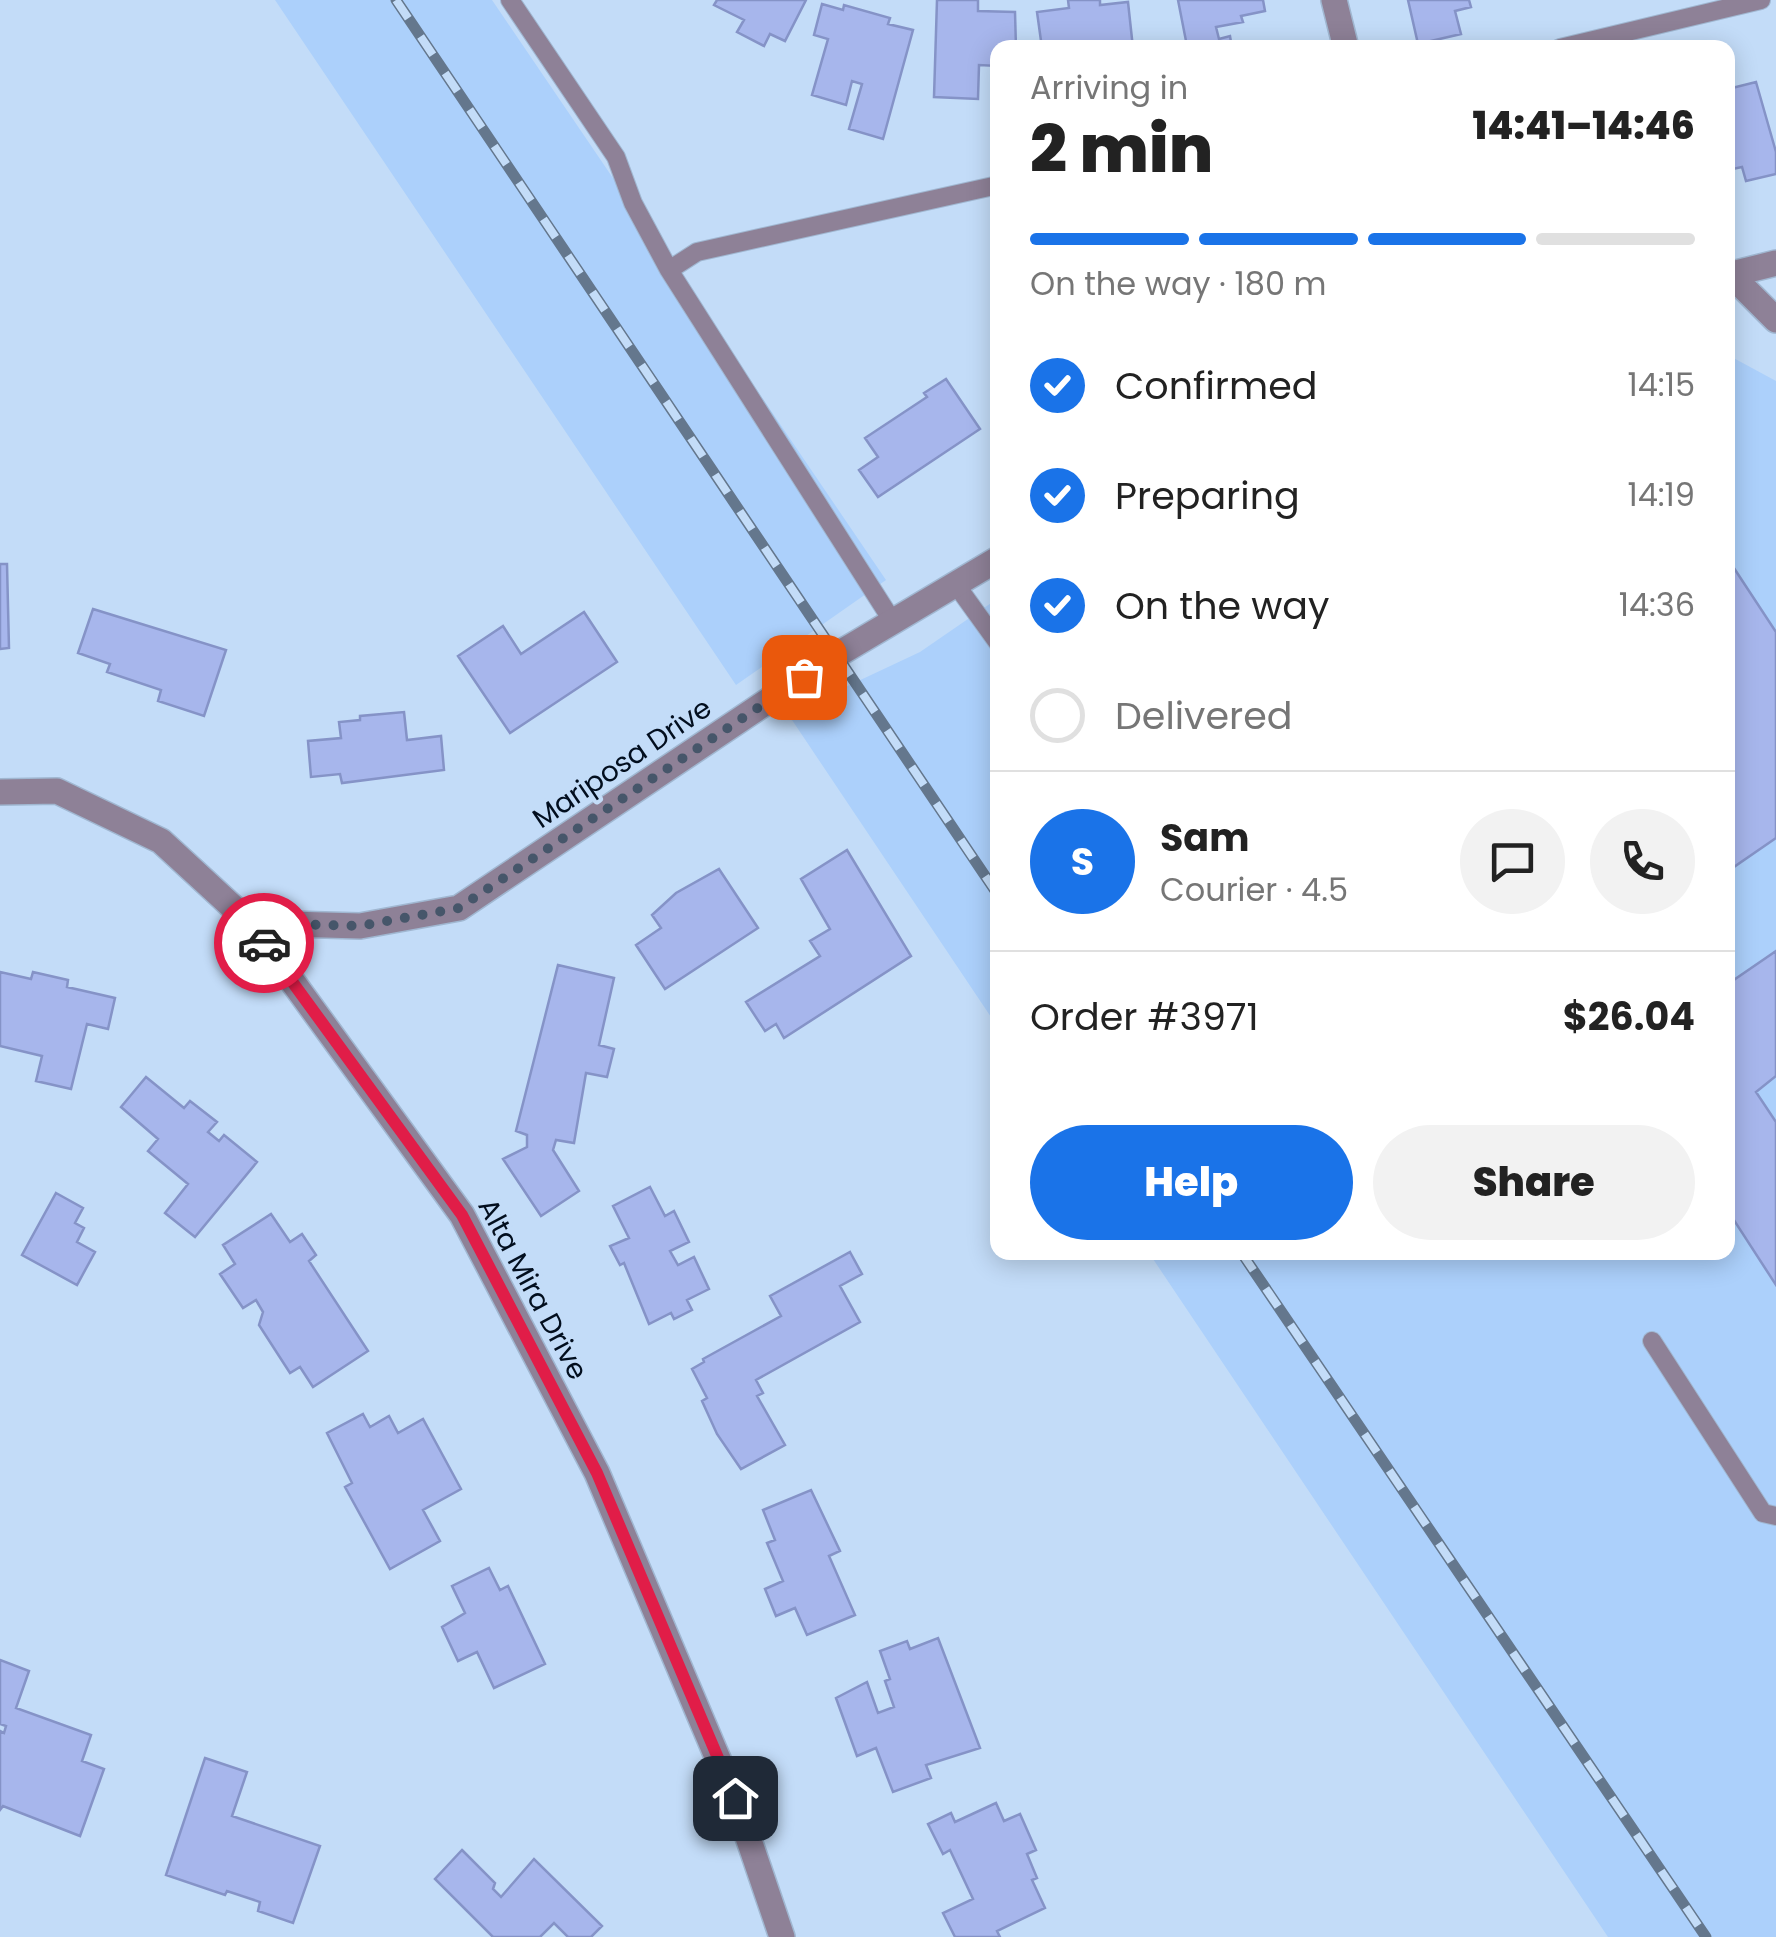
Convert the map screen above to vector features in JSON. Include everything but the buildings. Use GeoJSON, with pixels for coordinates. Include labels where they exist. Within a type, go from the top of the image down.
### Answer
{"type":"FeatureCollection","features":[{"type":"Feature","properties":{"kind":"street"},"geometry":{"type":"LineString","coordinates":[[1334,0],[1344,40]]}},
{"type":"Feature","properties":{"kind":"street"},"geometry":{"type":"LineString","coordinates":[[1735,273],[1776,263]]}},
{"type":"Feature","properties":{"kind":"street"},"geometry":{"type":"LineString","coordinates":[[1735,280],[1776,320]]}},
{"type":"Feature","properties":{"kind":"street","name":"Mariposa Drive"},"geometry":{"type":"LineString","coordinates":[[250,923],[360,926],[459,908],[835,656],[990,564]]}},
{"type":"Feature","properties":{"kind":"street","name":"Alta Mira Drive"},"geometry":{"type":"LineString","coordinates":[[0,792],[57,791],[161,842],[250,923],[462,1215],[597,1473],[735,1798],[782,1937]]}},
{"type":"Feature","properties":{"kind":"lane"},"geometry":{"type":"LineString","coordinates":[[510,0],[616,157],[632,203],[670,270],[893,622]]}},
{"type":"Feature","properties":{"kind":"lane"},"geometry":{"type":"LineString","coordinates":[[1594,40],[1761,0]]}},
{"type":"Feature","properties":{"kind":"lane"},"geometry":{"type":"LineString","coordinates":[[670,270],[696,252],[990,187]]}},
{"type":"Feature","properties":{"kind":"lane"},"geometry":{"type":"LineString","coordinates":[[957,586],[990,633]]}},
{"type":"Feature","properties":{"kind":"lane"},"geometry":{"type":"LineString","coordinates":[[1652,1341],[1764,1512],[1776,1516]]}},
{"type":"Feature","properties":{"kind":"shaded area"},"geometry":{"type":"Polygon","coordinates":[[[275,0],[492,0],[886,580],[736,685],[275,0]]]}},
{"type":"Feature","properties":{"kind":"shaded area"},"geometry":{"type":"Polygon","coordinates":[[[1735,359],[1776,381],[1776,1937],[1608,1937],[1154,1260],[1735,1260],[1735,359]]]}},
{"type":"Feature","properties":{"kind":"shaded area"},"geometry":{"type":"Polygon","coordinates":[[[990,604],[990,1016],[788,714],[920,652],[990,604]]]}},
{"type":"Feature","properties":{"kind":"railway"},"geometry":{"type":"LineString","coordinates":[[396,0],[990,883]]}},
{"type":"Feature","properties":{"kind":"railway"},"geometry":{"type":"LineString","coordinates":[[1246,1260],[1706,1937]]}},
{"type":"Feature","properties":{"kind":"way so far"},"geometry":{"type":"LineString","coordinates":[[264,943],[250,923],[360,926],[459,908],[804,677]]}},
{"type":"Feature","properties":{"kind":"route"},"geometry":{"type":"LineString","coordinates":[[264,943],[462,1215],[597,1473],[735,1798]]}}]}
